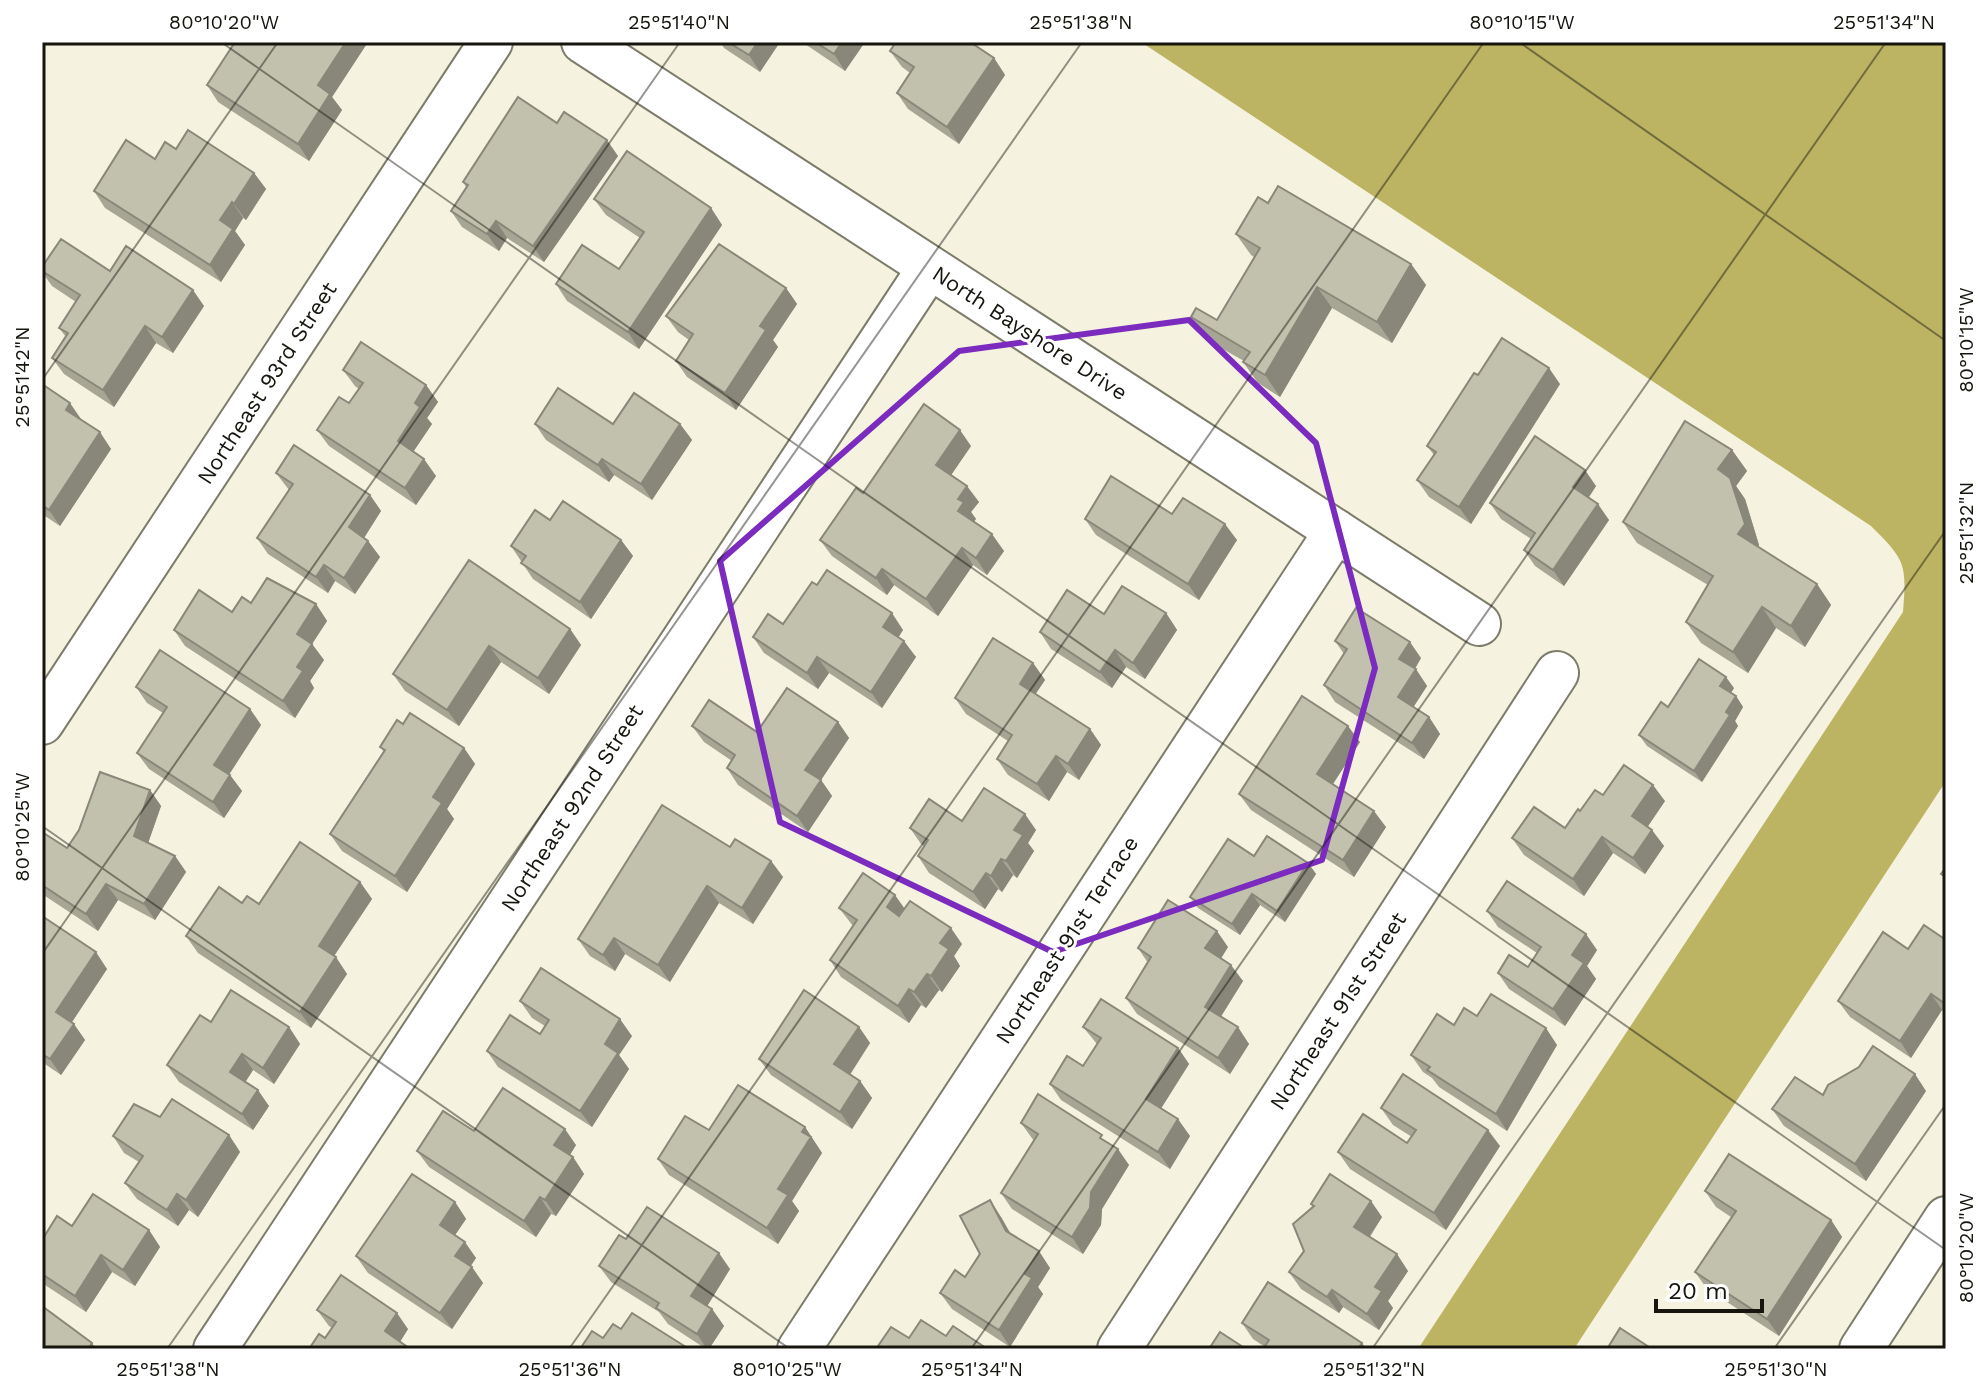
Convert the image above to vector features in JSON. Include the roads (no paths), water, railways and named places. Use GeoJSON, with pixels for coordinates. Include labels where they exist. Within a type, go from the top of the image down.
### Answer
{"type":"FeatureCollection","features":[{"type":"Feature","properties":{"kind":"street","name":"Northeast 93rd Street"},"geometry":{"type":"LineString","coordinates":[[42,723],[491,42]]}},
{"type":"Feature","properties":{"kind":"street","name":"North Bayshore Drive"},"geometry":{"type":"LineString","coordinates":[[583,42],[1479,624]]}},
{"type":"Feature","properties":{"kind":"street","name":"Northeast 92nd Street"},"geometry":{"type":"LineString","coordinates":[[215,1349],[929,268]]}},
{"type":"Feature","properties":{"kind":"street","name":"Northeast 91st Terrace"},"geometry":{"type":"LineString","coordinates":[[799,1349],[1336,531]]}},
{"type":"Feature","properties":{"kind":"street","name":"Northeast 91st Street"},"geometry":{"type":"LineString","coordinates":[[1119,1349],[1557,673]]}},
{"type":"Feature","properties":{"kind":"street"},"geometry":{"type":"LineString","coordinates":[[1861,1349],[1946,1218]]}}]}
